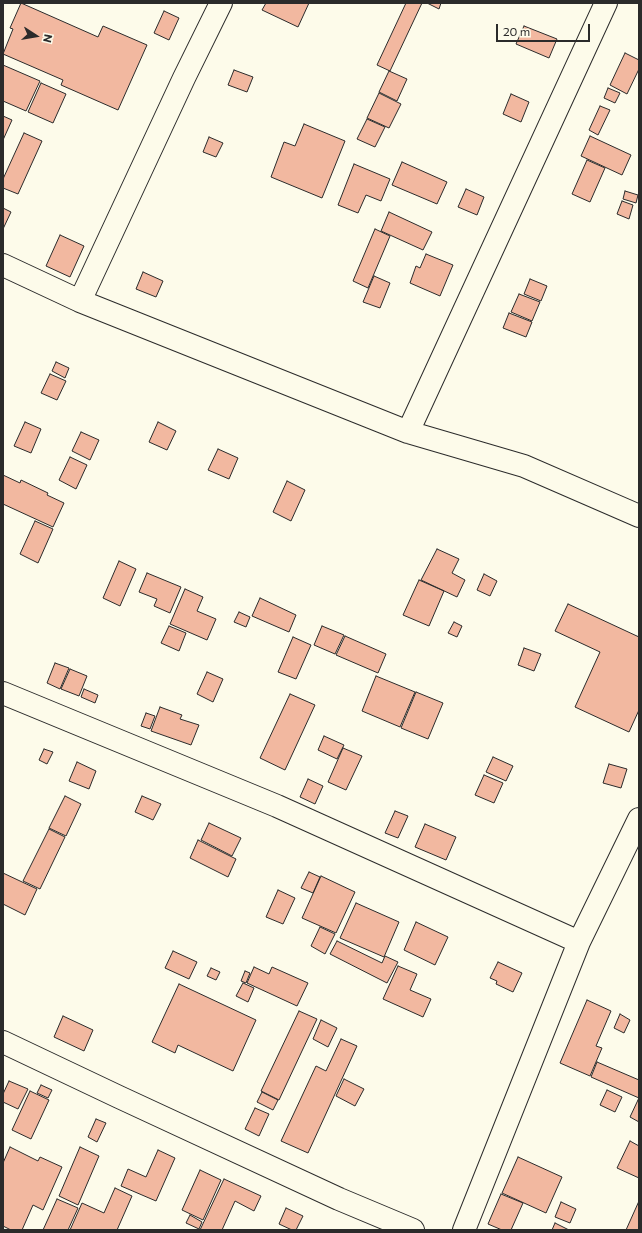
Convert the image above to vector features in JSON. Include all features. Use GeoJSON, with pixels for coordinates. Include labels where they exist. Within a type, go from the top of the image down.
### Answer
{"type":"FeatureCollection","features":[{"type":"Feature","properties":{"kind":"street"},"geometry":{"type":"LineString","coordinates":[[80,300],[184,78],[221,3]]}},
{"type":"Feature","properties":{"kind":"street"},"geometry":{"type":"LineString","coordinates":[[408,432],[606,3]]}},
{"type":"Feature","properties":{"kind":"street"},"geometry":{"type":"LineString","coordinates":[[3,265],[80,300],[408,432],[524,466],[639,516]]}},
{"type":"Feature","properties":{"kind":"street"},"geometry":{"type":"LineString","coordinates":[[3,693],[277,806],[579,942]]}},
{"type":"Feature","properties":{"kind":"street"},"geometry":{"type":"LineString","coordinates":[[464,1230],[579,942],[639,819]]}},
{"type":"Feature","properties":{"kind":"street"},"geometry":{"type":"LineString","coordinates":[[3,1042],[339,1200],[413,1230]]}},
{"type":"Feature","properties":{"kind":"building"},"geometry":{"type":"Polygon","coordinates":[[[21,3],[98,37],[103,26],[147,45],[118,110],[61,85],[63,80],[3,54],[13,29],[10,28],[21,3]]]}},
{"type":"Feature","properties":{"kind":"building"},"geometry":{"type":"Polygon","coordinates":[[[266,3],[309,3],[298,27],[262,10],[266,3]]]}},
{"type":"Feature","properties":{"kind":"building"},"geometry":{"type":"Polygon","coordinates":[[[406,3],[422,3],[390,71],[377,65],[406,3]]]}},
{"type":"Feature","properties":{"kind":"building"},"geometry":{"type":"Polygon","coordinates":[[[427,3],[441,3],[439,9],[427,3]]]}},
{"type":"Feature","properties":{"kind":"building"},"geometry":{"type":"Polygon","coordinates":[[[164,11],[179,18],[169,40],[154,33],[164,11]]]}},
{"type":"Feature","properties":{"kind":"building"},"geometry":{"type":"Polygon","coordinates":[[[524,26],[557,39],[549,58],[516,44],[524,26]]]}},
{"type":"Feature","properties":{"kind":"building"},"geometry":{"type":"Polygon","coordinates":[[[625,53],[639,60],[639,69],[627,94],[610,85],[625,53]]]}},
{"type":"Feature","properties":{"kind":"building"},"geometry":{"type":"Polygon","coordinates":[[[3,65],[40,81],[26,111],[3,101],[3,65]]]}},
{"type":"Feature","properties":{"kind":"building"},"geometry":{"type":"Polygon","coordinates":[[[234,70],[253,77],[247,92],[228,85],[234,70]]]}},
{"type":"Feature","properties":{"kind":"building"},"geometry":{"type":"Polygon","coordinates":[[[389,71],[407,79],[397,101],[379,92],[389,71]]]}},
{"type":"Feature","properties":{"kind":"building"},"geometry":{"type":"Polygon","coordinates":[[[41,83],[66,94],[53,123],[28,112],[41,83]]]}},
{"type":"Feature","properties":{"kind":"building"},"geometry":{"type":"Polygon","coordinates":[[[608,88],[620,93],[615,103],[604,98],[608,88]]]}},
{"type":"Feature","properties":{"kind":"building"},"geometry":{"type":"Polygon","coordinates":[[[379,93],[401,104],[389,128],[367,118],[379,93]]]}},
{"type":"Feature","properties":{"kind":"building"},"geometry":{"type":"Polygon","coordinates":[[[511,94],[529,102],[521,122],[503,114],[511,94]]]}},
{"type":"Feature","properties":{"kind":"building"},"geometry":{"type":"Polygon","coordinates":[[[600,106],[610,110],[598,135],[589,130],[600,106]]]}},
{"type":"Feature","properties":{"kind":"building"},"geometry":{"type":"Polygon","coordinates":[[[3,116],[12,120],[3,140],[3,116]]]}},
{"type":"Feature","properties":{"kind":"building"},"geometry":{"type":"Polygon","coordinates":[[[367,119],[385,127],[375,147],[357,139],[367,119]]]}},
{"type":"Feature","properties":{"kind":"building"},"geometry":{"type":"Polygon","coordinates":[[[304,124],[345,141],[322,198],[271,177],[284,142],[295,146],[304,124]]]}},
{"type":"Feature","properties":{"kind":"building"},"geometry":{"type":"Polygon","coordinates":[[[24,133],[42,141],[18,194],[3,188],[3,179],[24,133]]]}},
{"type":"Feature","properties":{"kind":"building"},"geometry":{"type":"Polygon","coordinates":[[[590,136],[631,155],[622,175],[581,156],[590,136]]]}},
{"type":"Feature","properties":{"kind":"building"},"geometry":{"type":"Polygon","coordinates":[[[209,137],[223,143],[216,157],[203,152],[209,137]]]}},
{"type":"Feature","properties":{"kind":"building"},"geometry":{"type":"Polygon","coordinates":[[[587,160],[605,168],[590,202],[572,194],[587,160]]]}},
{"type":"Feature","properties":{"kind":"building"},"geometry":{"type":"Polygon","coordinates":[[[402,162],[447,182],[437,204],[392,185],[402,162]]]}},
{"type":"Feature","properties":{"kind":"building"},"geometry":{"type":"Polygon","coordinates":[[[354,164],[390,179],[381,201],[366,195],[358,213],[338,205],[354,164]]]}},
{"type":"Feature","properties":{"kind":"building"},"geometry":{"type":"Polygon","coordinates":[[[466,189],[484,197],[477,215],[458,207],[466,189]]]}},
{"type":"Feature","properties":{"kind":"building"},"geometry":{"type":"Polygon","coordinates":[[[625,191],[638,195],[636,203],[623,199],[625,191]]]}},
{"type":"Feature","properties":{"kind":"building"},"geometry":{"type":"Polygon","coordinates":[[[622,201],[633,205],[629,219],[617,214],[622,201]]]}},
{"type":"Feature","properties":{"kind":"building"},"geometry":{"type":"Polygon","coordinates":[[[3,208],[11,212],[3,229],[3,208]]]}},
{"type":"Feature","properties":{"kind":"building"},"geometry":{"type":"Polygon","coordinates":[[[389,212],[432,232],[423,250],[381,231],[389,212]]]}},
{"type":"Feature","properties":{"kind":"building"},"geometry":{"type":"Polygon","coordinates":[[[375,229],[390,236],[368,288],[353,281],[375,229]]]}},
{"type":"Feature","properties":{"kind":"building"},"geometry":{"type":"Polygon","coordinates":[[[60,235],[84,246],[70,277],[46,266],[60,235]]]}},
{"type":"Feature","properties":{"kind":"building"},"geometry":{"type":"Polygon","coordinates":[[[426,254],[453,265],[440,296],[410,283],[416,266],[420,268],[426,254]]]}},
{"type":"Feature","properties":{"kind":"building"},"geometry":{"type":"Polygon","coordinates":[[[143,272],[163,281],[156,297],[136,289],[143,272]]]}},
{"type":"Feature","properties":{"kind":"building"},"geometry":{"type":"Polygon","coordinates":[[[374,276],[390,283],[380,308],[363,302],[374,276]]]}},
{"type":"Feature","properties":{"kind":"building"},"geometry":{"type":"Polygon","coordinates":[[[530,279],[547,286],[541,301],[524,294],[530,279]]]}},
{"type":"Feature","properties":{"kind":"building"},"geometry":{"type":"Polygon","coordinates":[[[519,294],[540,302],[532,321],[511,312],[519,294]]]}},
{"type":"Feature","properties":{"kind":"building"},"geometry":{"type":"Polygon","coordinates":[[[509,313],[532,322],[526,337],[503,328],[509,313]]]}},
{"type":"Feature","properties":{"kind":"building"},"geometry":{"type":"Polygon","coordinates":[[[56,362],[69,368],[65,378],[52,371],[56,362]]]}},
{"type":"Feature","properties":{"kind":"building"},"geometry":{"type":"Polygon","coordinates":[[[50,374],[66,381],[57,400],[41,393],[50,374]]]}},
{"type":"Feature","properties":{"kind":"building"},"geometry":{"type":"Polygon","coordinates":[[[25,422],[41,429],[31,453],[14,446],[25,422]]]}},
{"type":"Feature","properties":{"kind":"building"},"geometry":{"type":"Polygon","coordinates":[[[158,422],[176,431],[167,450],[149,442],[158,422]]]}},
{"type":"Feature","properties":{"kind":"building"},"geometry":{"type":"Polygon","coordinates":[[[81,432],[99,440],[90,460],[72,451],[81,432]]]}},
{"type":"Feature","properties":{"kind":"building"},"geometry":{"type":"Polygon","coordinates":[[[218,449],[238,458],[229,479],[208,470],[218,449]]]}},
{"type":"Feature","properties":{"kind":"building"},"geometry":{"type":"Polygon","coordinates":[[[70,457],[87,465],[76,489],[59,480],[70,457]]]}},
{"type":"Feature","properties":{"kind":"building"},"geometry":{"type":"Polygon","coordinates":[[[3,475],[20,483],[21,480],[48,493],[47,495],[64,503],[53,527],[3,504],[3,475]]]}},
{"type":"Feature","properties":{"kind":"building"},"geometry":{"type":"Polygon","coordinates":[[[287,481],[305,490],[291,521],[273,512],[287,481]]]}},
{"type":"Feature","properties":{"kind":"building"},"geometry":{"type":"Polygon","coordinates":[[[35,521],[53,529],[38,563],[20,554],[35,521]]]}},
{"type":"Feature","properties":{"kind":"building"},"geometry":{"type":"Polygon","coordinates":[[[437,549],[459,559],[452,573],[465,580],[457,597],[421,580],[437,549]]]}},
{"type":"Feature","properties":{"kind":"building"},"geometry":{"type":"Polygon","coordinates":[[[119,561],[136,569],[120,606],[103,598],[119,561]]]}},
{"type":"Feature","properties":{"kind":"building"},"geometry":{"type":"Polygon","coordinates":[[[147,573],[181,587],[170,613],[154,606],[157,599],[139,592],[147,573]]]}},
{"type":"Feature","properties":{"kind":"building"},"geometry":{"type":"Polygon","coordinates":[[[484,574],[497,581],[490,596],[477,590],[484,574]]]}},
{"type":"Feature","properties":{"kind":"building"},"geometry":{"type":"Polygon","coordinates":[[[419,580],[444,591],[429,626],[403,615],[419,580]]]}},
{"type":"Feature","properties":{"kind":"building"},"geometry":{"type":"Polygon","coordinates":[[[185,589],[203,597],[197,611],[216,619],[207,640],[170,624],[185,589]]]}},
{"type":"Feature","properties":{"kind":"building"},"geometry":{"type":"Polygon","coordinates":[[[260,598],[296,615],[289,632],[252,616],[260,598]]]}},
{"type":"Feature","properties":{"kind":"building"},"geometry":{"type":"Polygon","coordinates":[[[568,604],[639,637],[639,710],[629,732],[575,707],[600,652],[555,631],[568,604]]]}},
{"type":"Feature","properties":{"kind":"building"},"geometry":{"type":"Polygon","coordinates":[[[239,612],[250,617],[246,627],[234,622],[239,612]]]}},
{"type":"Feature","properties":{"kind":"building"},"geometry":{"type":"Polygon","coordinates":[[[454,622],[462,626],[457,637],[448,633],[454,622]]]}},
{"type":"Feature","properties":{"kind":"building"},"geometry":{"type":"Polygon","coordinates":[[[169,626],[186,633],[179,651],[161,643],[169,626]]]}},
{"type":"Feature","properties":{"kind":"building"},"geometry":{"type":"Polygon","coordinates":[[[322,626],[344,635],[335,654],[314,645],[322,626]]]}},
{"type":"Feature","properties":{"kind":"building"},"geometry":{"type":"Polygon","coordinates":[[[345,636],[386,654],[378,673],[336,655],[345,636]]]}},
{"type":"Feature","properties":{"kind":"building"},"geometry":{"type":"Polygon","coordinates":[[[293,637],[311,645],[296,679],[278,672],[293,637]]]}},
{"type":"Feature","properties":{"kind":"building"},"geometry":{"type":"Polygon","coordinates":[[[524,648],[541,654],[534,671],[518,665],[524,648]]]}},
{"type":"Feature","properties":{"kind":"building"},"geometry":{"type":"Polygon","coordinates":[[[55,663],[69,668],[60,689],[47,683],[55,663]]]}},
{"type":"Feature","properties":{"kind":"building"},"geometry":{"type":"Polygon","coordinates":[[[70,669],[87,676],[79,696],[61,689],[70,669]]]}},
{"type":"Feature","properties":{"kind":"building"},"geometry":{"type":"Polygon","coordinates":[[[207,672],[223,679],[213,702],[197,694],[207,672]]]}},
{"type":"Feature","properties":{"kind":"building"},"geometry":{"type":"Polygon","coordinates":[[[376,676],[415,692],[400,727],[362,711],[376,676]]]}},
{"type":"Feature","properties":{"kind":"building"},"geometry":{"type":"Polygon","coordinates":[[[84,689],[98,695],[95,703],[81,697],[84,689]]]}},
{"type":"Feature","properties":{"kind":"building"},"geometry":{"type":"Polygon","coordinates":[[[416,692],[443,703],[428,739],[401,728],[416,692]]]}},
{"type":"Feature","properties":{"kind":"building"},"geometry":{"type":"Polygon","coordinates":[[[290,694],[315,705],[285,770],[260,758],[290,694]]]}},
{"type":"Feature","properties":{"kind":"building"},"geometry":{"type":"Polygon","coordinates":[[[160,707],[182,715],[180,719],[199,725],[191,745],[151,731],[160,707]]]}},
{"type":"Feature","properties":{"kind":"building"},"geometry":{"type":"Polygon","coordinates":[[[146,713],[155,716],[150,729],[141,726],[146,713]]]}},
{"type":"Feature","properties":{"kind":"building"},"geometry":{"type":"Polygon","coordinates":[[[324,736],[344,745],[337,759],[318,750],[324,736]]]}},
{"type":"Feature","properties":{"kind":"building"},"geometry":{"type":"Polygon","coordinates":[[[343,748],[362,756],[346,790],[328,782],[343,748]]]}},
{"type":"Feature","properties":{"kind":"building"},"geometry":{"type":"Polygon","coordinates":[[[44,749],[53,752],[47,764],[39,760],[44,749]]]}},
{"type":"Feature","properties":{"kind":"building"},"geometry":{"type":"Polygon","coordinates":[[[493,757],[513,766],[506,781],[486,772],[493,757]]]}},
{"type":"Feature","properties":{"kind":"building"},"geometry":{"type":"Polygon","coordinates":[[[77,762],[96,771],[89,789],[69,781],[77,762]]]}},
{"type":"Feature","properties":{"kind":"building"},"geometry":{"type":"Polygon","coordinates":[[[609,764],[627,769],[621,788],[603,783],[609,764]]]}},
{"type":"Feature","properties":{"kind":"building"},"geometry":{"type":"Polygon","coordinates":[[[484,775],[503,783],[494,803],[475,795],[484,775]]]}},
{"type":"Feature","properties":{"kind":"building"},"geometry":{"type":"Polygon","coordinates":[[[308,779],[323,786],[315,804],[300,797],[308,779]]]}},
{"type":"Feature","properties":{"kind":"building"},"geometry":{"type":"Polygon","coordinates":[[[65,796],[81,804],[66,836],[49,828],[65,796]]]}},
{"type":"Feature","properties":{"kind":"building"},"geometry":{"type":"Polygon","coordinates":[[[142,796],[161,804],[153,820],[135,812],[142,796]]]}},
{"type":"Feature","properties":{"kind":"building"},"geometry":{"type":"Polygon","coordinates":[[[395,811],[408,816],[398,838],[385,833],[395,811]]]}},
{"type":"Feature","properties":{"kind":"building"},"geometry":{"type":"Polygon","coordinates":[[[209,823],[241,838],[232,856],[201,840],[209,823]]]}},
{"type":"Feature","properties":{"kind":"building"},"geometry":{"type":"Polygon","coordinates":[[[425,824],[456,837],[446,860],[415,847],[425,824]]]}},
{"type":"Feature","properties":{"kind":"building"},"geometry":{"type":"Polygon","coordinates":[[[49,829],[65,837],[40,889],[23,881],[49,829]]]}},
{"type":"Feature","properties":{"kind":"building"},"geometry":{"type":"Polygon","coordinates":[[[198,840],[236,859],[228,877],[190,858],[198,840]]]}},
{"type":"Feature","properties":{"kind":"building"},"geometry":{"type":"Polygon","coordinates":[[[309,872],[320,877],[313,893],[301,888],[309,872]]]}},
{"type":"Feature","properties":{"kind":"building"},"geometry":{"type":"Polygon","coordinates":[[[3,873],[37,889],[25,915],[3,904],[3,873]]]}},
{"type":"Feature","properties":{"kind":"building"},"geometry":{"type":"Polygon","coordinates":[[[321,876],[355,892],[336,933],[302,918],[321,876]]]}},
{"type":"Feature","properties":{"kind":"building"},"geometry":{"type":"Polygon","coordinates":[[[278,890],[295,898],[283,924],[266,917],[278,890]]]}},
{"type":"Feature","properties":{"kind":"building"},"geometry":{"type":"Polygon","coordinates":[[[356,903],[399,922],[384,957],[340,938],[356,903]]]}},
{"type":"Feature","properties":{"kind":"building"},"geometry":{"type":"Polygon","coordinates":[[[416,922],[448,937],[435,965],[404,950],[416,922]]]}},
{"type":"Feature","properties":{"kind":"building"},"geometry":{"type":"Polygon","coordinates":[[[320,927],[335,934],[325,954],[311,946],[320,927]]]}},
{"type":"Feature","properties":{"kind":"building"},"geometry":{"type":"Polygon","coordinates":[[[337,941],[382,963],[385,956],[398,962],[387,983],[330,954],[337,941]]]}},
{"type":"Feature","properties":{"kind":"building"},"geometry":{"type":"Polygon","coordinates":[[[173,951],[197,962],[189,979],[165,968],[173,951]]]}},
{"type":"Feature","properties":{"kind":"building"},"geometry":{"type":"Polygon","coordinates":[[[498,962],[522,973],[513,992],[496,984],[497,981],[490,978],[498,962]]]}},
{"type":"Feature","properties":{"kind":"building"},"geometry":{"type":"Polygon","coordinates":[[[398,966],[417,974],[410,990],[431,999],[423,1017],[383,999],[398,966]]]}},
{"type":"Feature","properties":{"kind":"building"},"geometry":{"type":"Polygon","coordinates":[[[254,967],[269,974],[272,967],[308,983],[297,1006],[247,983],[254,967]]]}},
{"type":"Feature","properties":{"kind":"building"},"geometry":{"type":"Polygon","coordinates":[[[211,968],[220,972],[216,980],[207,976],[211,968]]]}},
{"type":"Feature","properties":{"kind":"building"},"geometry":{"type":"Polygon","coordinates":[[[245,971],[250,973],[246,983],[241,981],[245,971]]]}},
{"type":"Feature","properties":{"kind":"building"},"geometry":{"type":"Polygon","coordinates":[[[243,983],[254,988],[248,1002],[236,996],[243,983]]]}},
{"type":"Feature","properties":{"kind":"building"},"geometry":{"type":"Polygon","coordinates":[[[179,984],[256,1020],[233,1071],[178,1045],[175,1053],[152,1042],[179,984]]]}},
{"type":"Feature","properties":{"kind":"building"},"geometry":{"type":"Polygon","coordinates":[[[587,1000],[611,1011],[596,1046],[602,1048],[590,1076],[560,1063],[587,1000]]]}},
{"type":"Feature","properties":{"kind":"building"},"geometry":{"type":"Polygon","coordinates":[[[299,1011],[317,1019],[279,1100],[261,1091],[299,1011]]]}},
{"type":"Feature","properties":{"kind":"building"},"geometry":{"type":"Polygon","coordinates":[[[620,1014],[630,1020],[624,1033],[614,1028],[620,1014]]]}},
{"type":"Feature","properties":{"kind":"building"},"geometry":{"type":"Polygon","coordinates":[[[63,1016],[93,1030],[84,1051],[54,1037],[63,1016]]]}},
{"type":"Feature","properties":{"kind":"building"},"geometry":{"type":"Polygon","coordinates":[[[321,1020],[337,1028],[328,1047],[313,1039],[321,1020]]]}},
{"type":"Feature","properties":{"kind":"building"},"geometry":{"type":"Polygon","coordinates":[[[341,1039],[357,1046],[308,1153],[281,1141],[316,1066],[326,1071],[341,1039]]]}},
{"type":"Feature","properties":{"kind":"building"},"geometry":{"type":"Polygon","coordinates":[[[597,1062],[639,1080],[639,1098],[591,1077],[597,1062]]]}},
{"type":"Feature","properties":{"kind":"building"},"geometry":{"type":"Polygon","coordinates":[[[344,1079],[364,1089],[355,1106],[336,1096],[344,1079]]]}},
{"type":"Feature","properties":{"kind":"building"},"geometry":{"type":"Polygon","coordinates":[[[9,1081],[28,1089],[18,1109],[3,1102],[3,1094],[9,1081]]]}},
{"type":"Feature","properties":{"kind":"building"},"geometry":{"type":"Polygon","coordinates":[[[41,1085],[52,1090],[48,1098],[37,1093],[41,1085]]]}},
{"type":"Feature","properties":{"kind":"building"},"geometry":{"type":"Polygon","coordinates":[[[607,1090],[622,1097],[615,1112],[600,1105],[607,1090]]]}},
{"type":"Feature","properties":{"kind":"building"},"geometry":{"type":"Polygon","coordinates":[[[30,1091],[49,1100],[31,1139],[12,1130],[30,1091]]]}},
{"type":"Feature","properties":{"kind":"building"},"geometry":{"type":"Polygon","coordinates":[[[262,1092],[278,1100],[273,1110],[257,1102],[262,1092]]]}},
{"type":"Feature","properties":{"kind":"building"},"geometry":{"type":"Polygon","coordinates":[[[639,1100],[639,1122],[630,1117],[639,1100]]]}},
{"type":"Feature","properties":{"kind":"building"},"geometry":{"type":"Polygon","coordinates":[[[255,1108],[269,1114],[259,1136],[245,1129],[255,1108]]]}},
{"type":"Feature","properties":{"kind":"building"},"geometry":{"type":"Polygon","coordinates":[[[96,1119],[106,1123],[97,1142],[88,1137],[96,1119]]]}},
{"type":"Feature","properties":{"kind":"building"},"geometry":{"type":"Polygon","coordinates":[[[630,1141],[639,1146],[639,1178],[617,1168],[630,1141]]]}},
{"type":"Feature","properties":{"kind":"building"},"geometry":{"type":"Polygon","coordinates":[[[10,1147],[38,1161],[40,1157],[62,1167],[43,1210],[33,1205],[22,1230],[11,1230],[3,1226],[3,1163],[10,1147]]]}},
{"type":"Feature","properties":{"kind":"building"},"geometry":{"type":"Polygon","coordinates":[[[80,1147],[99,1156],[78,1205],[59,1196],[80,1147]]]}},
{"type":"Feature","properties":{"kind":"building"},"geometry":{"type":"Polygon","coordinates":[[[158,1150],[175,1158],[156,1201],[121,1186],[128,1169],[146,1177],[158,1150]]]}},
{"type":"Feature","properties":{"kind":"building"},"geometry":{"type":"Polygon","coordinates":[[[518,1157],[562,1177],[546,1213],[502,1193],[518,1157]]]}},
{"type":"Feature","properties":{"kind":"building"},"geometry":{"type":"Polygon","coordinates":[[[200,1170],[221,1180],[203,1220],[182,1210],[200,1170]]]}},
{"type":"Feature","properties":{"kind":"building"},"geometry":{"type":"Polygon","coordinates":[[[224,1179],[261,1196],[254,1211],[235,1201],[222,1230],[200,1230],[224,1179]]]}},
{"type":"Feature","properties":{"kind":"building"},"geometry":{"type":"Polygon","coordinates":[[[115,1188],[132,1196],[117,1230],[70,1230],[82,1203],[104,1213],[115,1188]]]}},
{"type":"Feature","properties":{"kind":"building"},"geometry":{"type":"Polygon","coordinates":[[[501,1194],[523,1203],[511,1230],[502,1230],[488,1224],[501,1194]]]}},
{"type":"Feature","properties":{"kind":"building"},"geometry":{"type":"Polygon","coordinates":[[[57,1199],[78,1208],[68,1230],[43,1230],[57,1199]]]}},
{"type":"Feature","properties":{"kind":"building"},"geometry":{"type":"Polygon","coordinates":[[[639,1201],[639,1230],[626,1230],[639,1201]]]}},
{"type":"Feature","properties":{"kind":"building"},"geometry":{"type":"Polygon","coordinates":[[[561,1202],[576,1209],[570,1223],[555,1217],[561,1202]]]}},
{"type":"Feature","properties":{"kind":"building"},"geometry":{"type":"Polygon","coordinates":[[[286,1208],[303,1216],[296,1230],[292,1230],[279,1224],[286,1208]]]}},
{"type":"Feature","properties":{"kind":"building"},"geometry":{"type":"Polygon","coordinates":[[[190,1215],[202,1222],[199,1229],[186,1223],[190,1215]]]}},
{"type":"Feature","properties":{"kind":"building"},"geometry":{"type":"Polygon","coordinates":[[[555,1223],[569,1230],[552,1230],[555,1223]]]}}]}
